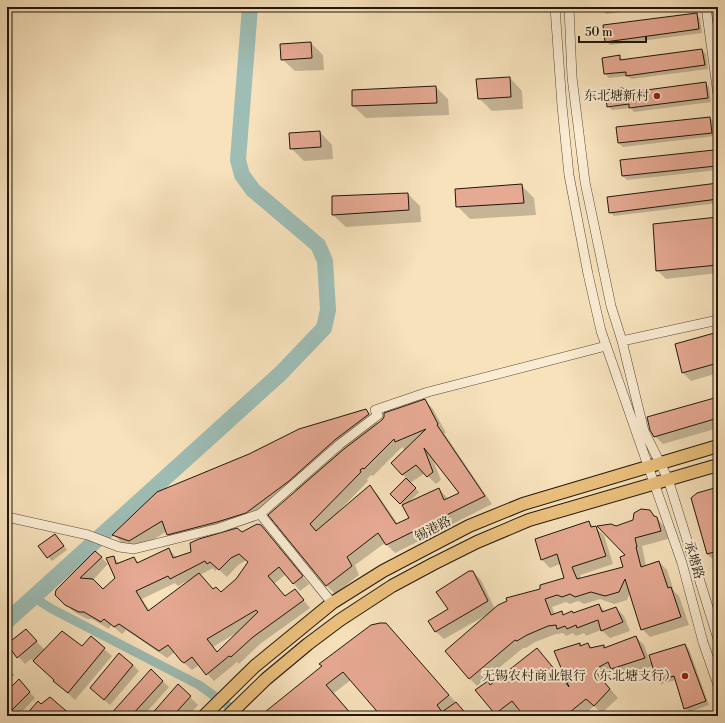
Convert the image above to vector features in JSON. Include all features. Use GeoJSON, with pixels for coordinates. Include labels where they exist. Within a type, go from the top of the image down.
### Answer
{"type":"FeatureCollection","features":[{"type":"Feature","properties":{"kind":"main road","name":"锡港路"},"geometry":{"type":"LineString","coordinates":[[204,716],[255,666],[332,604],[383,571],[469,526],[524,504],[718,446]]}},
{"type":"Feature","properties":{"kind":"main road"},"geometry":{"type":"LineString","coordinates":[[228,716],[266,679],[340,620],[386,590],[433,564],[477,542],[529,520],[718,465]]}},
{"type":"Feature","properties":{"kind":"street","name":"承塘路"},"geometry":{"type":"LineString","coordinates":[[555,7],[562,106],[569,175],[588,274],[601,331],[682,563],[703,642],[718,685]]}},
{"type":"Feature","properties":{"kind":"street","name":"承塘路"},"geometry":{"type":"LineString","coordinates":[[569,7],[572,77],[585,182],[611,306],[622,341],[644,431],[668,479],[718,639]]}},
{"type":"Feature","properties":{"kind":"street"},"geometry":{"type":"LineString","coordinates":[[706,7],[718,95]]}},
{"type":"Feature","properties":{"kind":"street"},"geometry":{"type":"LineString","coordinates":[[622,341],[718,320]]}},
{"type":"Feature","properties":{"kind":"street"},"geometry":{"type":"LineString","coordinates":[[7,517],[88,535],[119,547],[134,549],[219,528],[260,514],[340,444],[378,415],[375,410],[428,392],[606,346]]}},
{"type":"Feature","properties":{"kind":"street"},"geometry":{"type":"LineString","coordinates":[[260,514],[332,604]]}},
{"type":"Feature","properties":{"kind":"building"},"geometry":{"type":"Polygon","coordinates":[[[697,13],[699,29],[605,42],[603,25],[697,13]]]}},
{"type":"Feature","properties":{"kind":"building"},"geometry":{"type":"Polygon","coordinates":[[[311,42],[312,58],[281,60],[280,44],[311,42]]]}},
{"type":"Feature","properties":{"kind":"building"},"geometry":{"type":"Polygon","coordinates":[[[702,49],[705,65],[626,76],[626,72],[604,74],[602,58],[620,55],[620,60],[702,49]]]}},
{"type":"Feature","properties":{"kind":"building"},"geometry":{"type":"Polygon","coordinates":[[[510,77],[511,97],[478,99],[476,79],[510,77]]]}},
{"type":"Feature","properties":{"kind":"building"},"geometry":{"type":"Polygon","coordinates":[[[706,82],[708,98],[629,108],[629,104],[607,107],[605,90],[623,88],[624,93],[706,82]]]}},
{"type":"Feature","properties":{"kind":"building"},"geometry":{"type":"Polygon","coordinates":[[[436,86],[437,103],[352,106],[352,90],[436,86]]]}},
{"type":"Feature","properties":{"kind":"building"},"geometry":{"type":"Polygon","coordinates":[[[710,117],[712,133],[618,143],[616,127],[710,117]]]}},
{"type":"Feature","properties":{"kind":"building"},"geometry":{"type":"Polygon","coordinates":[[[320,131],[321,147],[290,149],[289,133],[320,131]]]}},
{"type":"Feature","properties":{"kind":"building"},"geometry":{"type":"Polygon","coordinates":[[[714,150],[716,166],[622,176],[620,160],[714,150]]]}},
{"type":"Feature","properties":{"kind":"building"},"geometry":{"type":"Polygon","coordinates":[[[718,183],[718,199],[609,213],[607,197],[718,183]]]}},
{"type":"Feature","properties":{"kind":"building"},"geometry":{"type":"Polygon","coordinates":[[[522,184],[524,203],[456,207],[455,189],[522,184]]]}},
{"type":"Feature","properties":{"kind":"building"},"geometry":{"type":"Polygon","coordinates":[[[408,193],[409,210],[332,215],[332,196],[408,193]]]}},
{"type":"Feature","properties":{"kind":"building"},"geometry":{"type":"Polygon","coordinates":[[[718,217],[718,265],[656,271],[653,224],[718,217]]]}},
{"type":"Feature","properties":{"kind":"building"},"geometry":{"type":"Polygon","coordinates":[[[718,332],[718,363],[682,373],[675,344],[718,332]]]}},
{"type":"Feature","properties":{"kind":"building"},"geometry":{"type":"Polygon","coordinates":[[[718,397],[718,418],[654,437],[650,430],[647,417],[718,397]]]}},
{"type":"Feature","properties":{"kind":"building"},"geometry":{"type":"Polygon","coordinates":[[[425,399],[438,424],[437,425],[485,496],[386,545],[378,533],[347,557],[352,566],[326,586],[268,515],[344,449],[382,420],[384,413],[425,399]],[[426,429],[395,442],[394,439],[364,469],[363,468],[360,470],[361,472],[310,524],[316,531],[370,485],[396,524],[409,518],[402,505],[439,488],[444,500],[459,493],[424,448],[433,472],[427,477],[416,465],[402,475],[391,463],[426,429]]]}},
{"type":"Feature","properties":{"kind":"building"},"geometry":{"type":"Polygon","coordinates":[[[366,409],[369,414],[336,439],[289,481],[246,513],[167,535],[162,521],[129,541],[112,535],[157,492],[249,454],[299,429],[366,409]]]}},
{"type":"Feature","properties":{"kind":"building"},"geometry":{"type":"Polygon","coordinates":[[[406,478],[416,488],[400,504],[390,494],[406,478]]]}},
{"type":"Feature","properties":{"kind":"building"},"geometry":{"type":"Polygon","coordinates":[[[718,487],[718,551],[707,554],[691,498],[697,493],[718,487]]]}},
{"type":"Feature","properties":{"kind":"building"},"geometry":{"type":"Polygon","coordinates":[[[641,509],[650,510],[654,516],[657,517],[661,531],[635,538],[641,567],[659,561],[668,588],[671,587],[681,617],[641,630],[625,579],[619,592],[605,596],[591,592],[575,597],[570,594],[562,597],[557,595],[545,599],[551,615],[562,611],[563,615],[572,611],[573,613],[599,604],[602,612],[616,607],[623,622],[601,631],[598,620],[577,628],[576,625],[567,629],[565,626],[557,629],[556,625],[548,626],[517,641],[515,640],[469,679],[445,651],[498,605],[507,601],[506,598],[540,589],[540,585],[564,578],[557,554],[541,560],[535,539],[589,521],[591,527],[596,526],[606,556],[572,567],[577,579],[623,567],[620,557],[625,555],[597,526],[611,524],[616,526],[633,520],[634,513],[641,509]]]}},
{"type":"Feature","properties":{"kind":"building"},"geometry":{"type":"Polygon","coordinates":[[[257,524],[261,525],[303,576],[293,584],[279,567],[268,576],[285,596],[295,589],[304,600],[253,637],[231,657],[229,656],[206,675],[192,657],[184,663],[168,645],[159,651],[119,624],[114,627],[104,619],[101,622],[84,612],[79,612],[65,605],[55,595],[56,590],[95,551],[102,557],[80,578],[93,579],[103,589],[115,578],[106,558],[114,556],[116,564],[134,557],[137,563],[169,548],[173,558],[191,552],[190,543],[199,539],[237,528],[242,532],[257,524]],[[239,554],[231,558],[219,570],[210,562],[207,564],[205,561],[170,579],[168,576],[136,591],[148,611],[199,573],[213,589],[216,587],[221,592],[236,579],[248,562],[239,554]],[[256,610],[207,639],[217,652],[258,612],[256,610]]]}},
{"type":"Feature","properties":{"kind":"building"},"geometry":{"type":"Polygon","coordinates":[[[55,534],[64,546],[47,558],[38,546],[55,534]]]}},
{"type":"Feature","properties":{"kind":"building"},"geometry":{"type":"Polygon","coordinates":[[[469,571],[473,571],[488,601],[435,632],[428,621],[448,609],[436,592],[469,571]]]}},
{"type":"Feature","properties":{"kind":"building"},"geometry":{"type":"Polygon","coordinates":[[[386,623],[449,695],[437,705],[442,712],[456,702],[468,716],[381,716],[343,672],[326,685],[353,716],[260,716],[322,666],[319,664],[371,625],[386,623]]]}},
{"type":"Feature","properties":{"kind":"building"},"geometry":{"type":"Polygon","coordinates":[[[26,629],[37,641],[17,658],[7,644],[26,629]]]}},
{"type":"Feature","properties":{"kind":"building"},"geometry":{"type":"Polygon","coordinates":[[[62,631],[82,646],[91,636],[105,648],[68,693],[53,681],[54,680],[33,661],[62,631]]]}},
{"type":"Feature","properties":{"kind":"building"},"geometry":{"type":"Polygon","coordinates":[[[636,636],[645,658],[611,669],[608,662],[594,670],[610,689],[594,706],[586,699],[565,716],[524,716],[512,701],[495,714],[475,690],[488,681],[490,685],[537,648],[569,687],[554,651],[580,643],[580,646],[588,643],[590,648],[604,645],[604,648],[636,636]]]}},
{"type":"Feature","properties":{"kind":"building","name":"无锡农村商业银行（东北塘支行）"},"geometry":{"type":"Polygon","coordinates":[[[685,644],[706,701],[684,709],[674,676],[657,681],[649,655],[685,644]]]}},
{"type":"Feature","properties":{"kind":"building"},"geometry":{"type":"Polygon","coordinates":[[[119,653],[133,665],[104,700],[90,688],[119,653]]]}},
{"type":"Feature","properties":{"kind":"building"},"geometry":{"type":"Polygon","coordinates":[[[151,669],[163,681],[131,716],[109,716],[151,669]]]}},
{"type":"Feature","properties":{"kind":"building"},"geometry":{"type":"Polygon","coordinates":[[[19,679],[30,692],[7,715],[7,691],[19,679]]]}},
{"type":"Feature","properties":{"kind":"building"},"geometry":{"type":"Polygon","coordinates":[[[178,684],[191,696],[173,716],[150,716],[178,684]]]}},
{"type":"Feature","properties":{"kind":"building"},"geometry":{"type":"Polygon","coordinates":[[[50,697],[72,716],[25,716],[38,701],[41,704],[50,697]]]}},
{"type":"Feature","properties":{"kind":"waterway"},"geometry":{"type":"LineString","coordinates":[[7,621],[281,373],[324,328],[328,310],[325,261],[318,245],[253,190],[242,175],[238,160],[250,7]]}},
{"type":"Feature","properties":{"kind":"waterway"},"geometry":{"type":"LineString","coordinates":[[33,597],[52,609],[199,685],[242,716]]}},
{"type":"Feature","properties":{"kind":"place","name":"东北塘新村"},"geometry":{"type":"Point","coordinates":[657,96]}},
{"type":"Feature","properties":{"kind":"place","name":"无锡农村商业银行（东北塘支行）"},"geometry":{"type":"Point","coordinates":[685,676]}}]}
